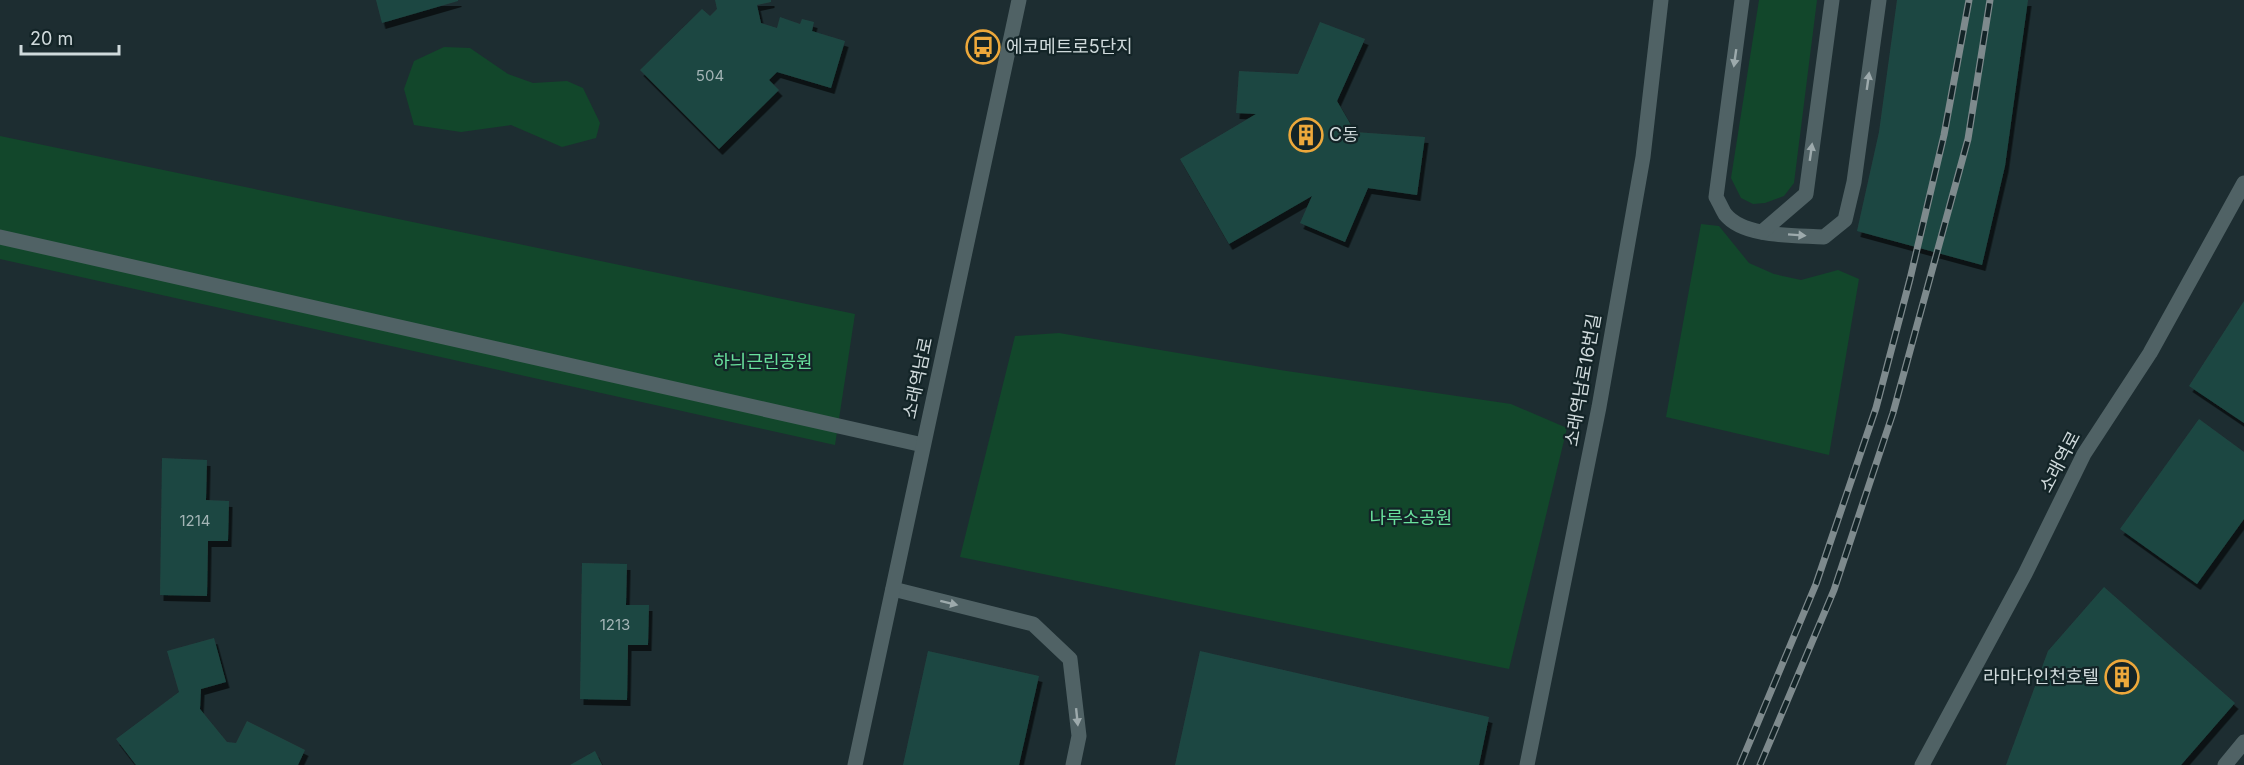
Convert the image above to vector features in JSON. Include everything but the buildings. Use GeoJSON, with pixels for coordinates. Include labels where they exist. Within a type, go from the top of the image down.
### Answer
{"type":"FeatureCollection","features":[{"type":"Feature","properties":{"kind":"street","name":"소래역남로"},"geometry":{"type":"LineString","coordinates":[[855,765],[1019,0]]}},
{"type":"Feature","properties":{"kind":"street","name":"소래역남로16번길"},"geometry":{"type":"LineString","coordinates":[[1527,765],[1599,407],[1643,157],[1660,0]]}},
{"type":"Feature","properties":{"kind":"street"},"geometry":{"type":"LineString","coordinates":[[1742,0],[1716,197],[1726,214],[1738,225],[1762,232],[1824,237],[1845,220],[1854,182],[1879,0]]}},
{"type":"Feature","properties":{"kind":"street"},"geometry":{"type":"LineString","coordinates":[[1762,232],[1806,194],[1832,0]]}},
{"type":"Feature","properties":{"kind":"street","name":"소래역로"},"geometry":{"type":"LineString","coordinates":[[1922,765],[2025,574],[2084,454],[2150,353],[2244,183]]}},
{"type":"Feature","properties":{"kind":"street"},"geometry":{"type":"LineString","coordinates":[[0,237],[923,445]]}},
{"type":"Feature","properties":{"kind":"street"},"geometry":{"type":"LineString","coordinates":[[893,589],[1033,624],[1070,659],[1079,736],[1073,765]]}},
{"type":"Feature","properties":{"kind":"street"},"geometry":{"type":"LineString","coordinates":[[2226,765],[2244,742]]}},
{"type":"Feature","properties":{"kind":"green space"},"geometry":{"type":"Polygon","coordinates":[[[1759,0],[1817,0],[1794,183],[1784,196],[1765,203],[1753,204],[1741,198],[1731,178],[1759,0]]]}},
{"type":"Feature","properties":{"kind":"green space"},"geometry":{"type":"Polygon","coordinates":[[[444,47],[470,48],[508,74],[533,83],[567,81],[583,88],[600,123],[596,138],[562,147],[511,125],[461,132],[414,125],[404,89],[414,61],[444,47]]]}},
{"type":"Feature","properties":{"kind":"green space","name":"하늬근린공원"},"geometry":{"type":"Polygon","coordinates":[[[0,136],[855,314],[835,445],[0,259],[0,136]]]}},
{"type":"Feature","properties":{"kind":"green space"},"geometry":{"type":"Polygon","coordinates":[[[1701,224],[1719,226],[1749,263],[1774,274],[1801,280],[1838,270],[1859,279],[1829,455],[1666,417],[1701,224]]]}},
{"type":"Feature","properties":{"kind":"green space","name":"나루소공원"},"geometry":{"type":"Polygon","coordinates":[[[1059,333],[1280,370],[1511,404],[1567,428],[1509,669],[960,557],[1015,336],[1059,333]]]}},
{"type":"Feature","properties":{"kind":"railway"},"geometry":{"type":"LineString","coordinates":[[1740,765],[1816,584],[1876,408],[1910,279],[1944,135],[1969,0]]}},
{"type":"Feature","properties":{"kind":"railway"},"geometry":{"type":"LineString","coordinates":[[1760,765],[1834,590],[1893,413],[1968,139],[1990,0]]}},
{"type":"Feature","properties":{"kind":"place","name":"에코메트로5단지"},"geometry":{"type":"Point","coordinates":[983,47]}},
{"type":"Feature","properties":{"kind":"place","name":"C동"},"geometry":{"type":"Point","coordinates":[1306,135]}},
{"type":"Feature","properties":{"kind":"place","name":"라마다인천호텔"},"geometry":{"type":"Point","coordinates":[2122,677]}}]}
